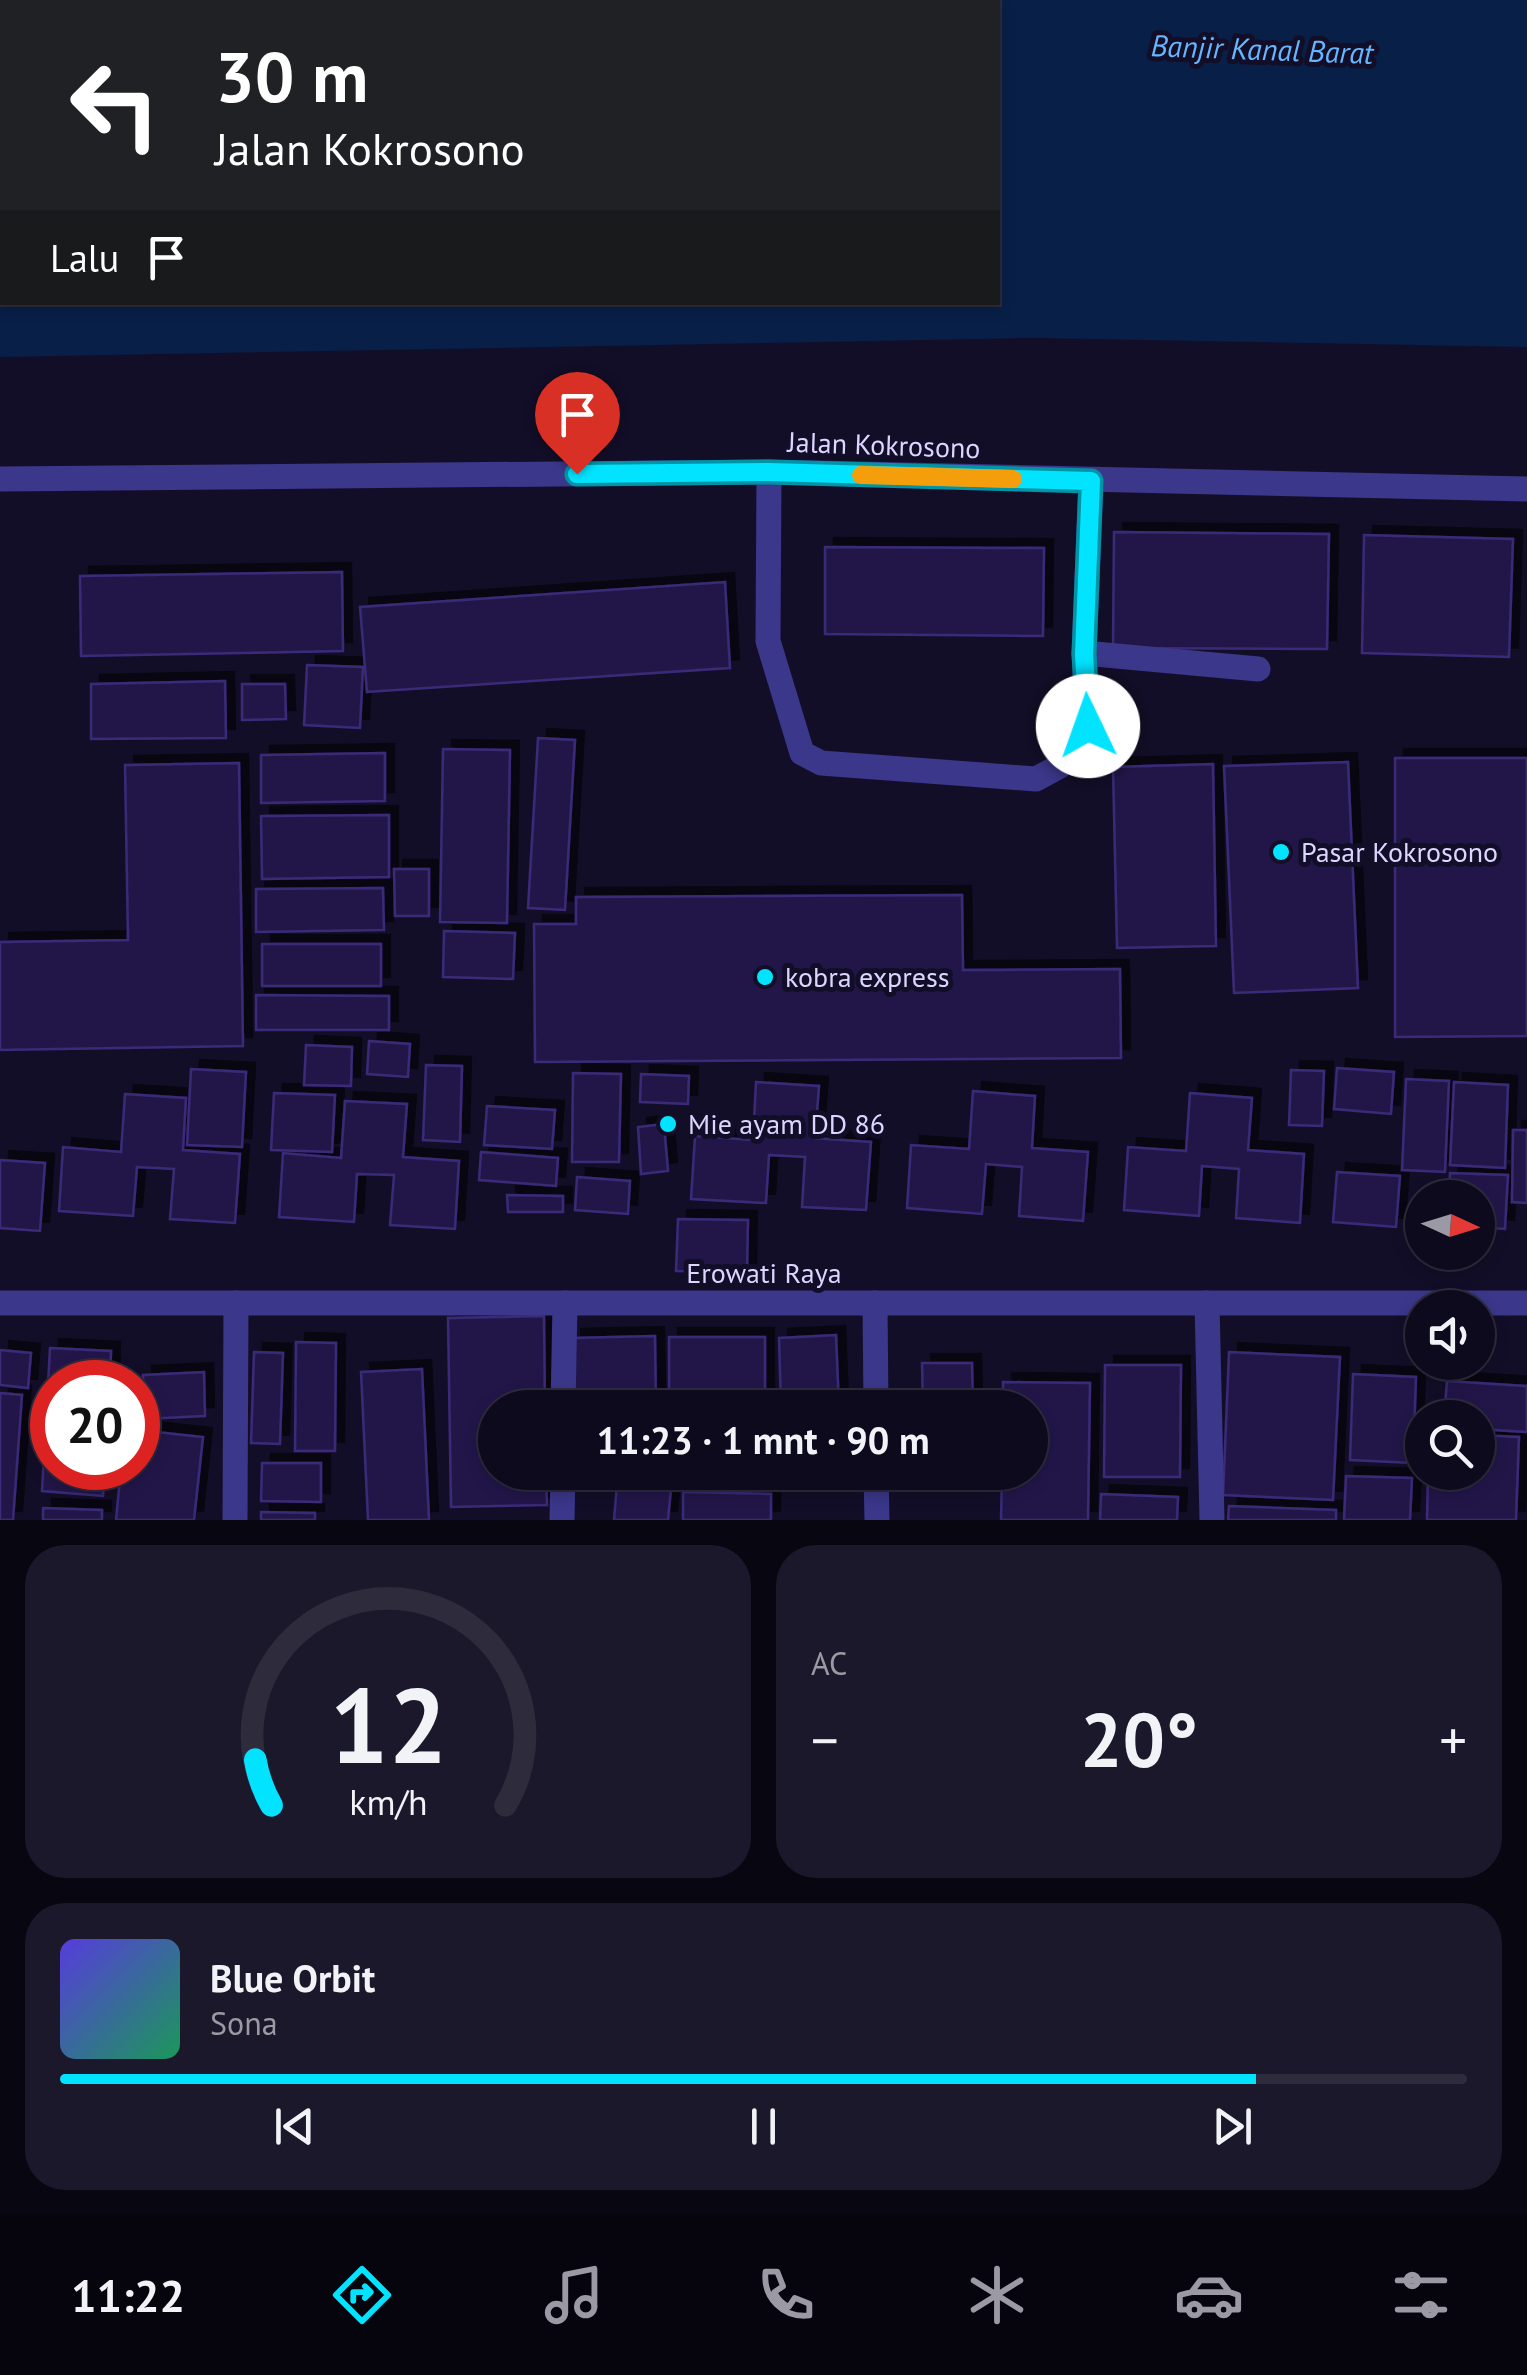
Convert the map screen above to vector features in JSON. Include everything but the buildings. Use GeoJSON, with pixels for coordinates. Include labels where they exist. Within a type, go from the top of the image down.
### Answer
{"type":"FeatureCollection","features":[{"type":"Feature","properties":{"kind":"street","name":"Jalan Kokrosono"},"geometry":{"type":"LineString","coordinates":[[0,479],[769,472],[1527,489]]}},
{"type":"Feature","properties":{"kind":"street"},"geometry":{"type":"LineString","coordinates":[[769,472],[768,641],[802,754],[821,763],[1036,779],[1060,766],[1088,726],[1084,654],[1091,481]]}},
{"type":"Feature","properties":{"kind":"street"},"geometry":{"type":"LineString","coordinates":[[1084,654],[1258,669]]}},
{"type":"Feature","properties":{"kind":"street","name":"Erowati Raya"},"geometry":{"type":"LineString","coordinates":[[0,1303],[1527,1303]]}},
{"type":"Feature","properties":{"kind":"street"},"geometry":{"type":"LineString","coordinates":[[234,1520],[236,1303]]}},
{"type":"Feature","properties":{"kind":"street"},"geometry":{"type":"LineString","coordinates":[[564,1303],[564,1390]]}},
{"type":"Feature","properties":{"kind":"street"},"geometry":{"type":"LineString","coordinates":[[1208,1303],[1212,1520]]}},
{"type":"Feature","properties":{"kind":"street"},"geometry":{"type":"LineString","coordinates":[[875,1304],[876,1390]]}},
{"type":"Feature","properties":{"kind":"street"},"geometry":{"type":"LineString","coordinates":[[562,1520],[563,1490]]}},
{"type":"Feature","properties":{"kind":"street"},"geometry":{"type":"LineString","coordinates":[[876,1490],[876,1520]]}},
{"type":"Feature","properties":{"kind":"water","name":"Banjir Kanal Barat"},"geometry":{"type":"Polygon","coordinates":[[[1000,0],[1527,0],[1527,347],[1036,338],[0,357],[0,305],[1000,305],[1000,0]]]}},
{"type":"Feature","properties":{"kind":"slow traffic"},"geometry":{"type":"LineString","coordinates":[[861,475],[1013,479]]}},
{"type":"Feature","properties":{"kind":"place","name":"Pasar Kokrosono"},"geometry":{"type":"Point","coordinates":[1281,852]}},
{"type":"Feature","properties":{"kind":"place","name":"kobra express"},"geometry":{"type":"Point","coordinates":[765,977]}},
{"type":"Feature","properties":{"kind":"place","name":"Mie ayam DD 86"},"geometry":{"type":"Point","coordinates":[668,1124]}},
{"type":"Feature","properties":{"kind":"route"},"geometry":{"type":"LineString","coordinates":[[577,474],[769,472],[1091,481],[1084,654],[1088,726]]}}]}
